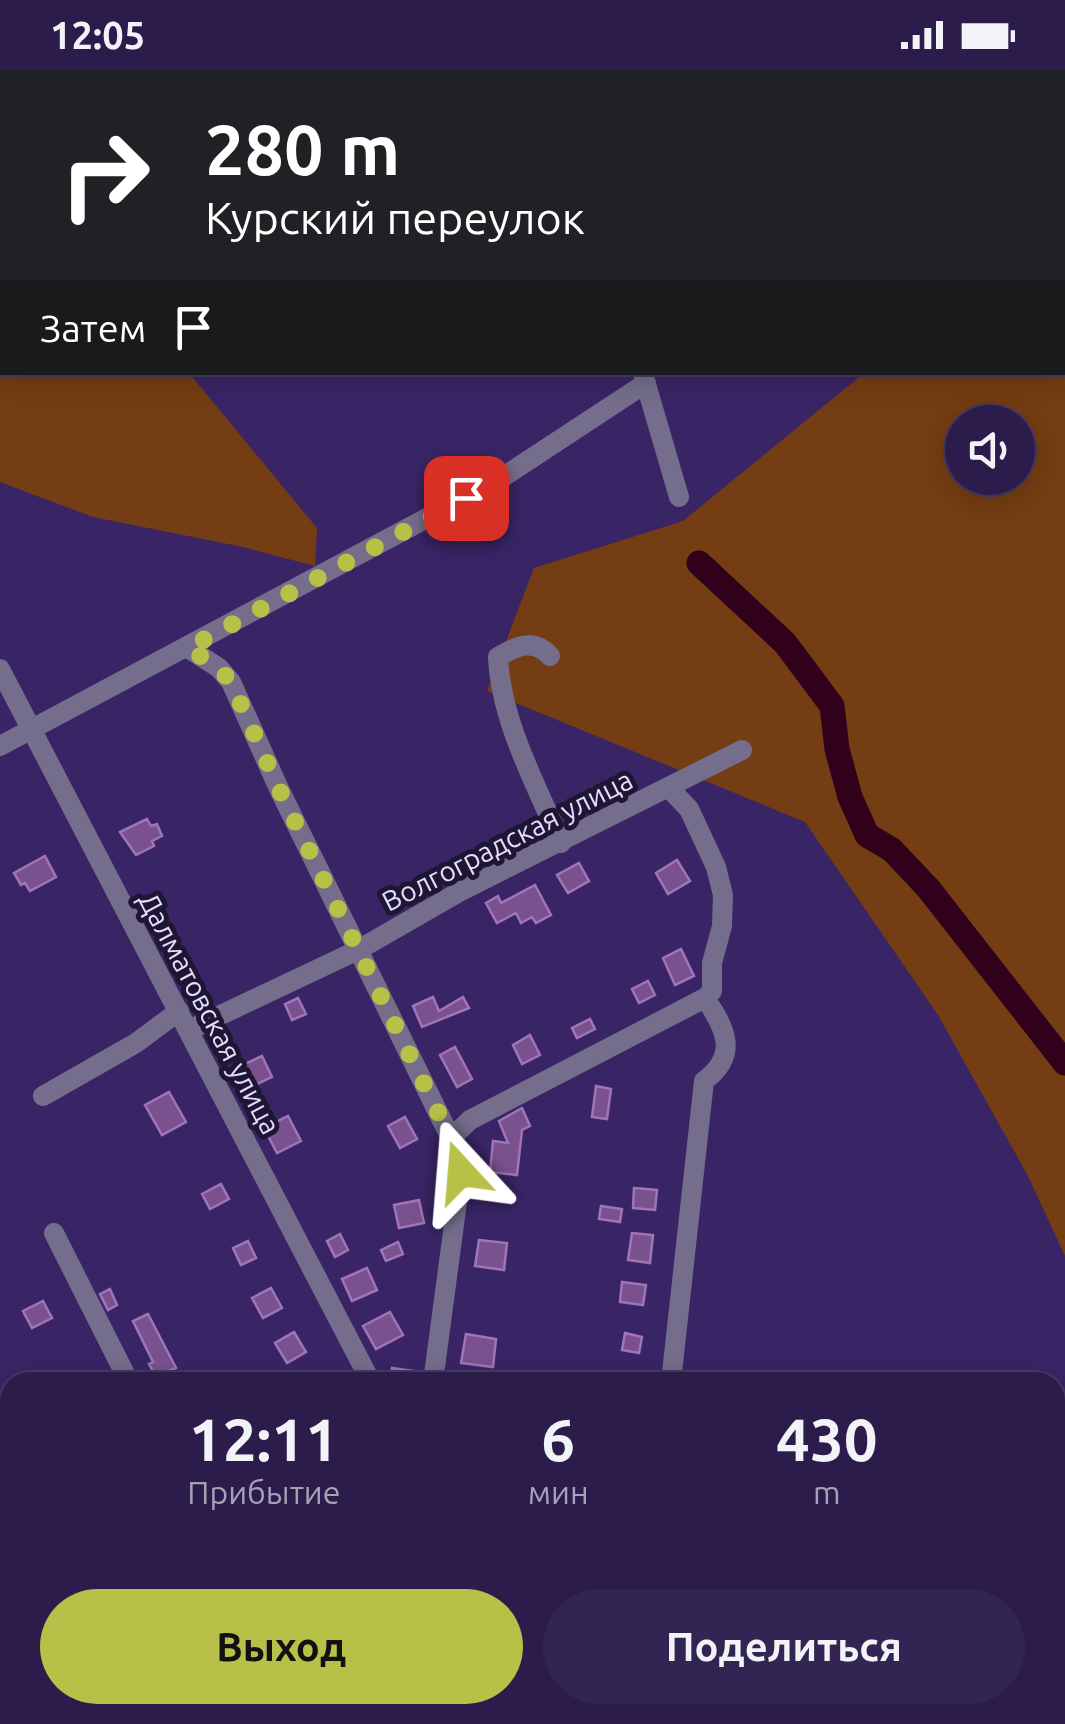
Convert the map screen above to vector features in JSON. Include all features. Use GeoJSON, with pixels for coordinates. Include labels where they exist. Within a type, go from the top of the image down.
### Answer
{"type":"FeatureCollection","features":[{"type":"Feature","properties":{"kind":"street"},"geometry":{"type":"LineString","coordinates":[[0,746],[527,464],[644,378],[679,497]]}},
{"type":"Feature","properties":{"kind":"street"},"geometry":{"type":"LineString","coordinates":[[550,656],[531,644],[514,647],[498,658],[499,686],[518,744],[562,844]]}},
{"type":"Feature","properties":{"kind":"street"},"geometry":{"type":"LineString","coordinates":[[188,648],[219,668],[231,682],[280,791],[460,1157],[434,1372]]}},
{"type":"Feature","properties":{"kind":"street","name":"Далматовская улица"},"geometry":{"type":"LineString","coordinates":[[0,670],[365,1372]]}},
{"type":"Feature","properties":{"kind":"street","name":"Волгоградская улица"},"geometry":{"type":"LineString","coordinates":[[189,1030],[358,950],[459,892],[562,844],[742,750]]}},
{"type":"Feature","properties":{"kind":"street"},"geometry":{"type":"LineString","coordinates":[[451,1138],[470,1120],[712,991],[712,963],[722,926],[723,895],[716,866],[688,809],[668,788]]}},
{"type":"Feature","properties":{"kind":"street"},"geometry":{"type":"LineString","coordinates":[[672,1372],[704,1081],[718,1071],[726,1042],[723,1024],[705,998]]}},
{"type":"Feature","properties":{"kind":"street"},"geometry":{"type":"LineString","coordinates":[[44,1096],[136,1043],[179,1010]]}},
{"type":"Feature","properties":{"kind":"street"},"geometry":{"type":"LineString","coordinates":[[54,1233],[125,1372]]}},
{"type":"Feature","properties":{"kind":"shaded area"},"geometry":{"type":"Polygon","coordinates":[[[0,375],[191,375],[317,528],[315,566],[243,547],[93,517],[0,482],[0,375]]]}},
{"type":"Feature","properties":{"kind":"shaded area"},"geometry":{"type":"Polygon","coordinates":[[[862,375],[1065,375],[1065,1256],[1028,1176],[938,1015],[805,822],[487,691],[534,568],[683,521],[862,375]]]}},
{"type":"Feature","properties":{"kind":"building"},"geometry":{"type":"Polygon","coordinates":[[[147,819],[151,826],[157,824],[162,836],[152,841],[154,846],[136,855],[120,832],[147,819]]]}},
{"type":"Feature","properties":{"kind":"building"},"geometry":{"type":"Polygon","coordinates":[[[45,856],[56,877],[30,891],[14,873],[45,856]]]}},
{"type":"Feature","properties":{"kind":"building"},"geometry":{"type":"Polygon","coordinates":[[[677,860],[690,881],[668,894],[656,873],[677,860]]]}},
{"type":"Feature","properties":{"kind":"building"},"geometry":{"type":"Polygon","coordinates":[[[579,863],[589,881],[568,893],[557,875],[579,863]]]}},
{"type":"Feature","properties":{"kind":"building"},"geometry":{"type":"Polygon","coordinates":[[[535,885],[551,915],[536,923],[532,917],[521,923],[516,913],[497,923],[486,903],[498,896],[501,903],[535,885]]]}},
{"type":"Feature","properties":{"kind":"building"},"geometry":{"type":"Polygon","coordinates":[[[681,949],[694,976],[675,985],[663,958],[681,949]]]}},
{"type":"Feature","properties":{"kind":"building"},"geometry":{"type":"Polygon","coordinates":[[[648,981],[655,995],[639,1003],[632,989],[648,981]]]}},
{"type":"Feature","properties":{"kind":"building"},"geometry":{"type":"Polygon","coordinates":[[[433,997],[439,1011],[463,997],[469,1008],[422,1027],[413,1006],[433,997]]]}},
{"type":"Feature","properties":{"kind":"building"},"geometry":{"type":"Polygon","coordinates":[[[298,998],[306,1014],[292,1020],[285,1004],[298,998]]]}},
{"type":"Feature","properties":{"kind":"building"},"geometry":{"type":"Polygon","coordinates":[[[590,1019],[595,1029],[577,1038],[572,1028],[590,1019]]]}},
{"type":"Feature","properties":{"kind":"building"},"geometry":{"type":"Polygon","coordinates":[[[530,1035],[540,1055],[522,1064],[513,1045],[530,1035]]]}},
{"type":"Feature","properties":{"kind":"building"},"geometry":{"type":"Polygon","coordinates":[[[455,1047],[472,1079],[457,1087],[440,1055],[455,1047]]]}},
{"type":"Feature","properties":{"kind":"building"},"geometry":{"type":"Polygon","coordinates":[[[262,1056],[272,1077],[247,1089],[236,1068],[262,1056]]]}},
{"type":"Feature","properties":{"kind":"building"},"geometry":{"type":"Polygon","coordinates":[[[596,1086],[611,1089],[607,1119],[592,1117],[596,1086]]]}},
{"type":"Feature","properties":{"kind":"building"},"geometry":{"type":"Polygon","coordinates":[[[169,1092],[186,1122],[162,1135],[145,1105],[169,1092]]]}},
{"type":"Feature","properties":{"kind":"building"},"geometry":{"type":"Polygon","coordinates":[[[522,1108],[530,1126],[522,1130],[517,1175],[490,1172],[493,1141],[508,1143],[499,1121],[522,1108]]]}},
{"type":"Feature","properties":{"kind":"building"},"geometry":{"type":"Polygon","coordinates":[[[288,1116],[301,1141],[277,1153],[264,1128],[288,1116]]]}},
{"type":"Feature","properties":{"kind":"building"},"geometry":{"type":"Polygon","coordinates":[[[405,1117],[417,1139],[400,1148],[388,1126],[405,1117]]]}},
{"type":"Feature","properties":{"kind":"building"},"geometry":{"type":"Polygon","coordinates":[[[221,1184],[229,1199],[210,1209],[202,1194],[221,1184]]]}},
{"type":"Feature","properties":{"kind":"building"},"geometry":{"type":"Polygon","coordinates":[[[634,1188],[657,1190],[655,1210],[633,1208],[634,1188]]]}},
{"type":"Feature","properties":{"kind":"building"},"geometry":{"type":"Polygon","coordinates":[[[419,1200],[424,1223],[399,1228],[394,1205],[419,1200]]]}},
{"type":"Feature","properties":{"kind":"building"},"geometry":{"type":"Polygon","coordinates":[[[601,1206],[622,1209],[620,1222],[599,1219],[601,1206]]]}},
{"type":"Feature","properties":{"kind":"building"},"geometry":{"type":"Polygon","coordinates":[[[632,1233],[653,1235],[650,1263],[628,1260],[632,1233]]]}},
{"type":"Feature","properties":{"kind":"building"},"geometry":{"type":"Polygon","coordinates":[[[340,1234],[348,1250],[335,1257],[327,1241],[340,1234]]]}},
{"type":"Feature","properties":{"kind":"building"},"geometry":{"type":"Polygon","coordinates":[[[479,1240],[507,1243],[504,1270],[475,1266],[479,1240]]]}},
{"type":"Feature","properties":{"kind":"building"},"geometry":{"type":"Polygon","coordinates":[[[248,1241],[256,1258],[241,1265],[233,1248],[248,1241]]]}},
{"type":"Feature","properties":{"kind":"building"},"geometry":{"type":"Polygon","coordinates":[[[398,1242],[403,1254],[386,1261],[381,1250],[398,1242]]]}},
{"type":"Feature","properties":{"kind":"building"},"geometry":{"type":"Polygon","coordinates":[[[367,1268],[377,1290],[352,1301],[342,1279],[367,1268]]]}},
{"type":"Feature","properties":{"kind":"building"},"geometry":{"type":"Polygon","coordinates":[[[622,1282],[646,1285],[643,1305],[620,1302],[622,1282]]]}},
{"type":"Feature","properties":{"kind":"building"},"geometry":{"type":"Polygon","coordinates":[[[271,1288],[282,1308],[263,1318],[252,1298],[271,1288]]]}},
{"type":"Feature","properties":{"kind":"building"},"geometry":{"type":"Polygon","coordinates":[[[110,1289],[117,1305],[108,1310],[100,1294],[110,1289]]]}},
{"type":"Feature","properties":{"kind":"building"},"geometry":{"type":"Polygon","coordinates":[[[43,1301],[52,1318],[32,1328],[23,1311],[43,1301]]]}},
{"type":"Feature","properties":{"kind":"building"},"geometry":{"type":"Polygon","coordinates":[[[390,1312],[403,1335],[376,1349],[363,1326],[390,1312]]]}},
{"type":"Feature","properties":{"kind":"building"},"geometry":{"type":"Polygon","coordinates":[[[148,1314],[176,1368],[153,1372],[149,1364],[153,1362],[133,1321],[148,1314]]]}},
{"type":"Feature","properties":{"kind":"building"},"geometry":{"type":"Polygon","coordinates":[[[294,1332],[306,1352],[287,1363],[275,1343],[294,1332]]]}},
{"type":"Feature","properties":{"kind":"building"},"geometry":{"type":"Polygon","coordinates":[[[625,1333],[642,1337],[639,1353],[622,1350],[625,1333]]]}},
{"type":"Feature","properties":{"kind":"building"},"geometry":{"type":"Polygon","coordinates":[[[466,1334],[496,1339],[493,1367],[461,1363],[466,1334]]]}},
{"type":"Feature","properties":{"kind":"waterway"},"geometry":{"type":"LineString","coordinates":[[699,563],[785,643],[832,706],[837,749],[850,797],[867,835],[892,850],[928,888],[1065,1063]]}},
{"type":"Feature","properties":{"kind":"route"},"geometry":{"type":"LineString","coordinates":[[461,1172],[460,1157],[280,791],[231,682],[219,668],[188,648],[466,498]]}}]}
